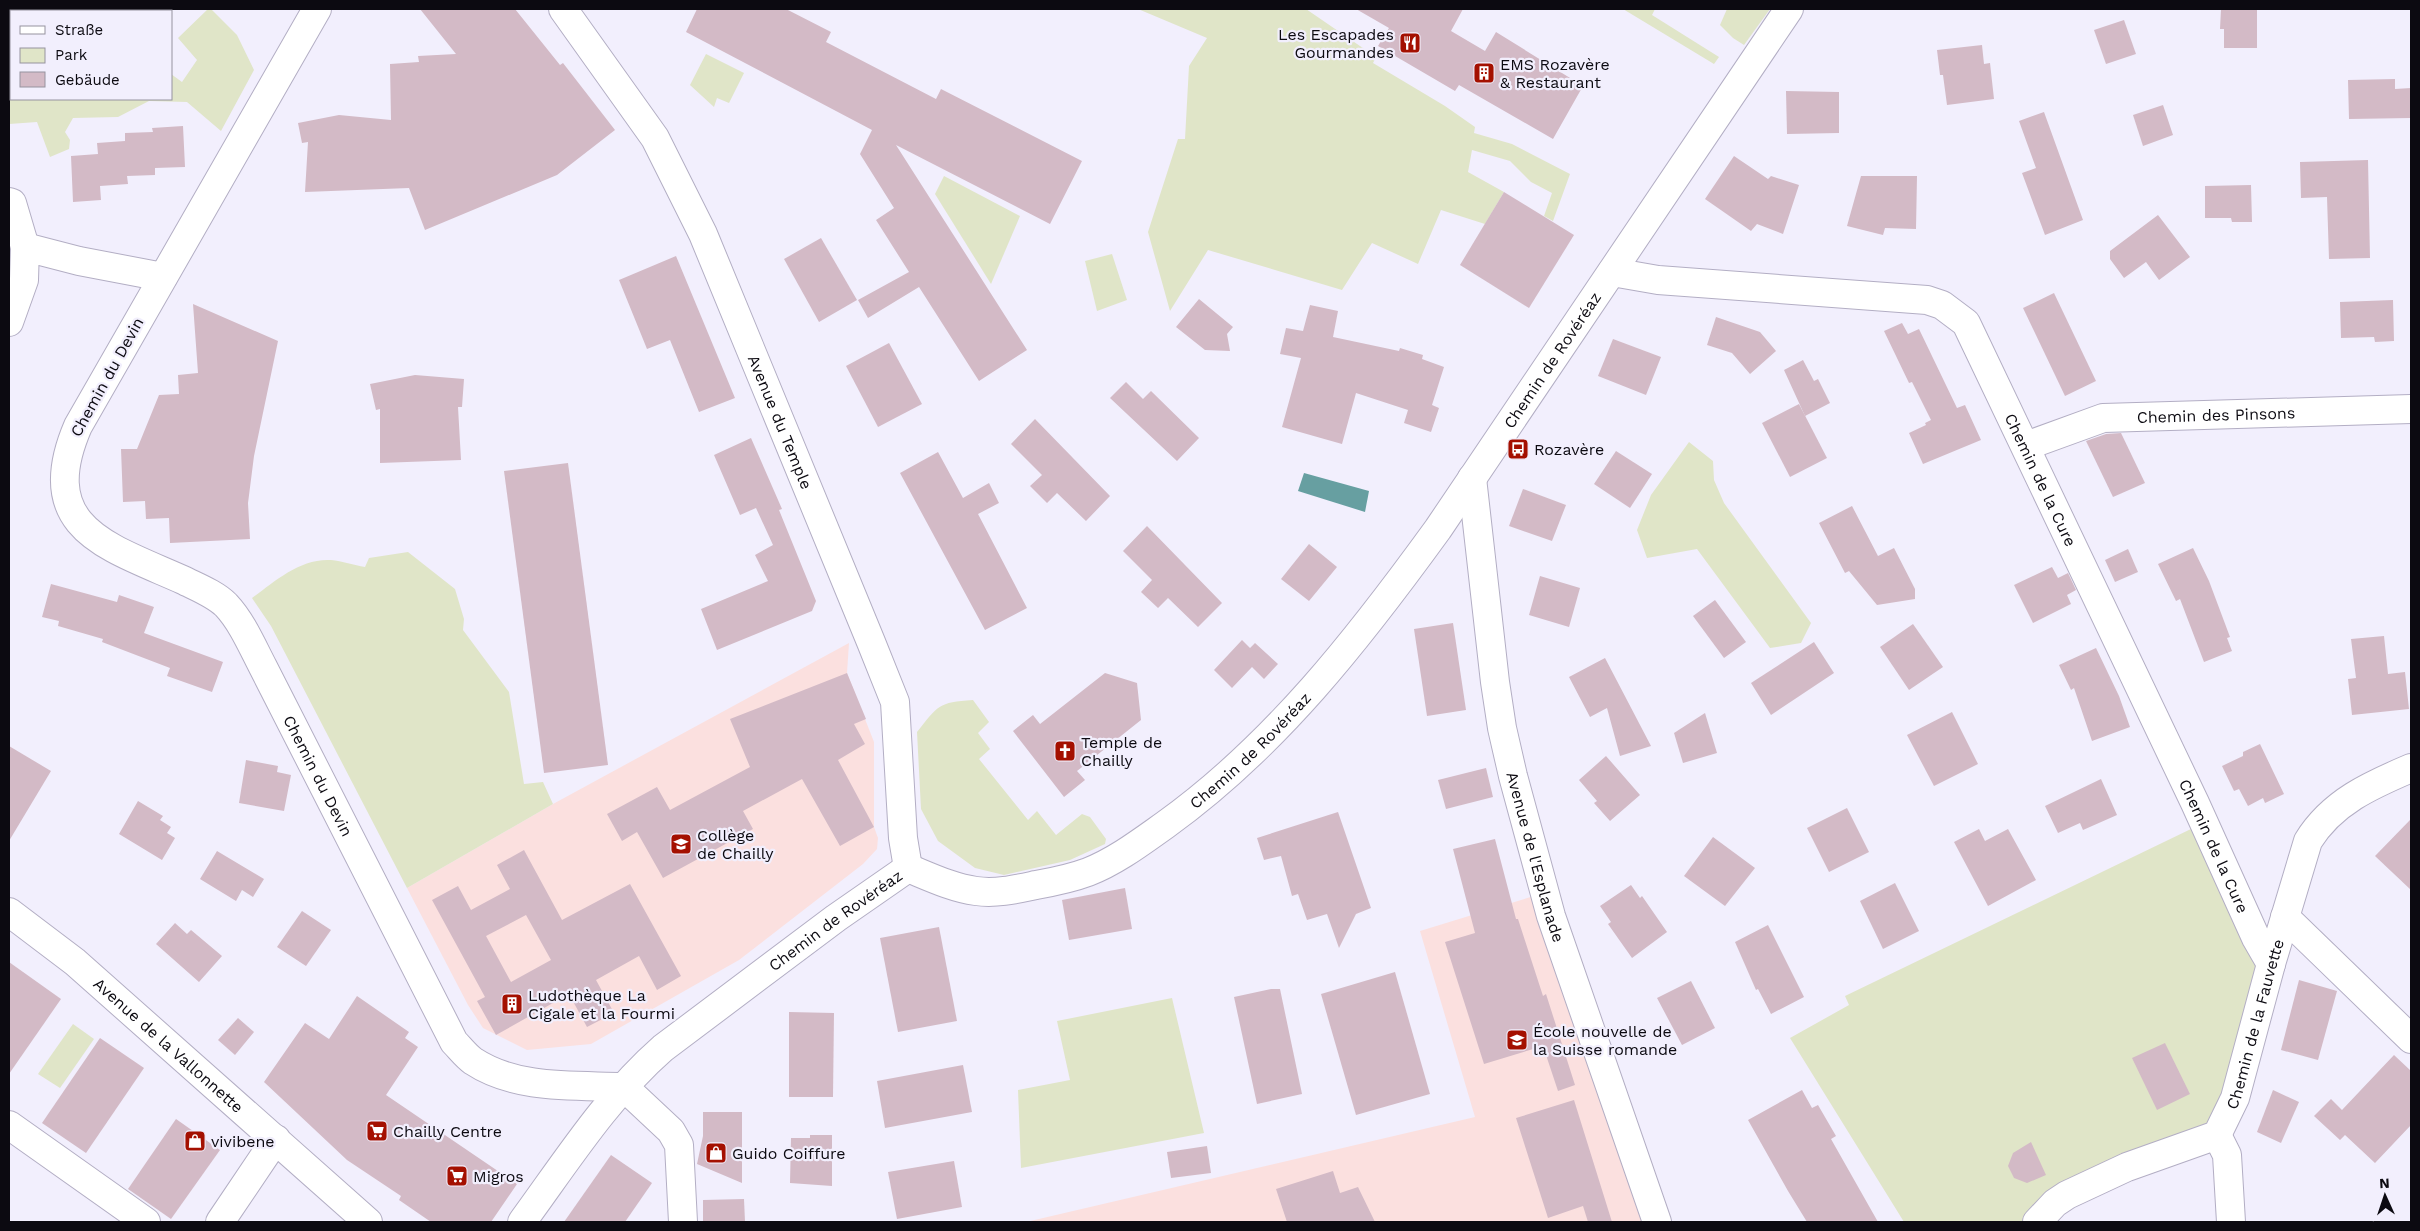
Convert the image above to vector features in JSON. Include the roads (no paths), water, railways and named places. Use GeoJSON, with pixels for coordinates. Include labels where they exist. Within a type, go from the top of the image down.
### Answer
{"type":"FeatureCollection","features":[{"type":"Feature","properties":{"kind":"street","name":"Chemin du Devin"},"geometry":{"type":"LineString","coordinates":[[317,9],[78,426],[67,456],[65,492],[70,508],[79,523],[96,539],[196,586],[226,604],[244,631],[263,667],[454,1042],[472,1060],[495,1072],[527,1082],[624,1086]]}},
{"type":"Feature","properties":{"kind":"street","name":"Avenue du Temple"},"geometry":{"type":"LineString","coordinates":[[563,9],[654,138],[703,234],[871,642],[895,702],[903,838],[908,868]]}},
{"type":"Feature","properties":{"kind":"street","name":"Chemin de Rovéréaz"},"geometry":{"type":"LineString","coordinates":[[522,1222],[624,1086],[663,1048],[836,918],[908,868],[941,881],[976,891],[1009,890],[1087,872],[1119,856],[1151,835],[1195,804],[1244,762],[1328,672],[1379,610],[1472,478],[1789,9]]}},
{"type":"Feature","properties":{"kind":"street"},"geometry":{"type":"LineString","coordinates":[[9,202],[12,203],[25,247],[24,280],[9,322]]}},
{"type":"Feature","properties":{"kind":"street"},"geometry":{"type":"LineString","coordinates":[[25,247],[78,261],[163,277]]}},
{"type":"Feature","properties":{"kind":"street"},"geometry":{"type":"LineString","coordinates":[[24,280],[78,261]]}},
{"type":"Feature","properties":{"kind":"street","name":"Chemin de la Cure"},"geometry":{"type":"LineString","coordinates":[[1612,272],[1658,280],[1927,300],[1942,305],[1966,323],[2195,803],[2256,938],[2272,964]]}},
{"type":"Feature","properties":{"kind":"street","name":"Chemin des Pinsons"},"geometry":{"type":"LineString","coordinates":[[2026,446],[2103,418],[2411,409]]}},
{"type":"Feature","properties":{"kind":"street","name":"Avenue de l'Esplanade"},"geometry":{"type":"LineString","coordinates":[[1472,478],[1499,712],[1513,776],[1551,916],[1657,1222]]}},
{"type":"Feature","properties":{"kind":"street","name":"Chemin de la Fauvette"},"geometry":{"type":"LineString","coordinates":[[2216,1135],[2235,1098],[2308,841],[2318,825],[2341,804],[2367,786],[2411,768]]}},
{"type":"Feature","properties":{"kind":"street","name":"Avenue de la Vallonnette"},"geometry":{"type":"LineString","coordinates":[[9,912],[75,962],[368,1222]]}},
{"type":"Feature","properties":{"kind":"street"},"geometry":{"type":"LineString","coordinates":[[2285,917],[2411,1039]]}},
{"type":"Feature","properties":{"kind":"street"},"geometry":{"type":"LineString","coordinates":[[624,1086],[671,1131],[680,1145],[683,1222]]}},
{"type":"Feature","properties":{"kind":"street"},"geometry":{"type":"LineString","coordinates":[[9,1125],[146,1222]]}},
{"type":"Feature","properties":{"kind":"street"},"geometry":{"type":"LineString","coordinates":[[2037,1222],[2055,1203],[2067,1195],[2127,1167],[2216,1135],[2227,1155],[2230,1222]]}},
{"type":"Feature","properties":{"kind":"street"},"geometry":{"type":"LineString","coordinates":[[220,1222],[276,1139]]}},
{"type":"Feature","properties":{"kind":"place","name":"Les Escapades Gourmandes"},"geometry":{"type":"Point","coordinates":[1410,43]}},
{"type":"Feature","properties":{"kind":"place","name":"EMS Rozavère & Restaurant"},"geometry":{"type":"Point","coordinates":[1484,73]}},
{"type":"Feature","properties":{"kind":"place","name":"Rozavère"},"geometry":{"type":"Point","coordinates":[1518,449]}},
{"type":"Feature","properties":{"kind":"place","name":"Temple de Chailly"},"geometry":{"type":"Point","coordinates":[1065,751]}},
{"type":"Feature","properties":{"kind":"place","name":"Collège de Chailly"},"geometry":{"type":"Point","coordinates":[681,844]}},
{"type":"Feature","properties":{"kind":"place","name":"Ludothèque La Cigale et la Fourmi"},"geometry":{"type":"Point","coordinates":[512,1004]}},
{"type":"Feature","properties":{"kind":"place","name":"École nouvelle de la Suisse romande"},"geometry":{"type":"Point","coordinates":[1517,1040]}},
{"type":"Feature","properties":{"kind":"place","name":"Chailly Centre"},"geometry":{"type":"Point","coordinates":[377,1131]}},
{"type":"Feature","properties":{"kind":"place","name":"vivibene"},"geometry":{"type":"Point","coordinates":[195,1141]}},
{"type":"Feature","properties":{"kind":"place","name":"Guido Coiffure"},"geometry":{"type":"Point","coordinates":[716,1153]}},
{"type":"Feature","properties":{"kind":"place","name":"Migros"},"geometry":{"type":"Point","coordinates":[457,1176]}}]}
